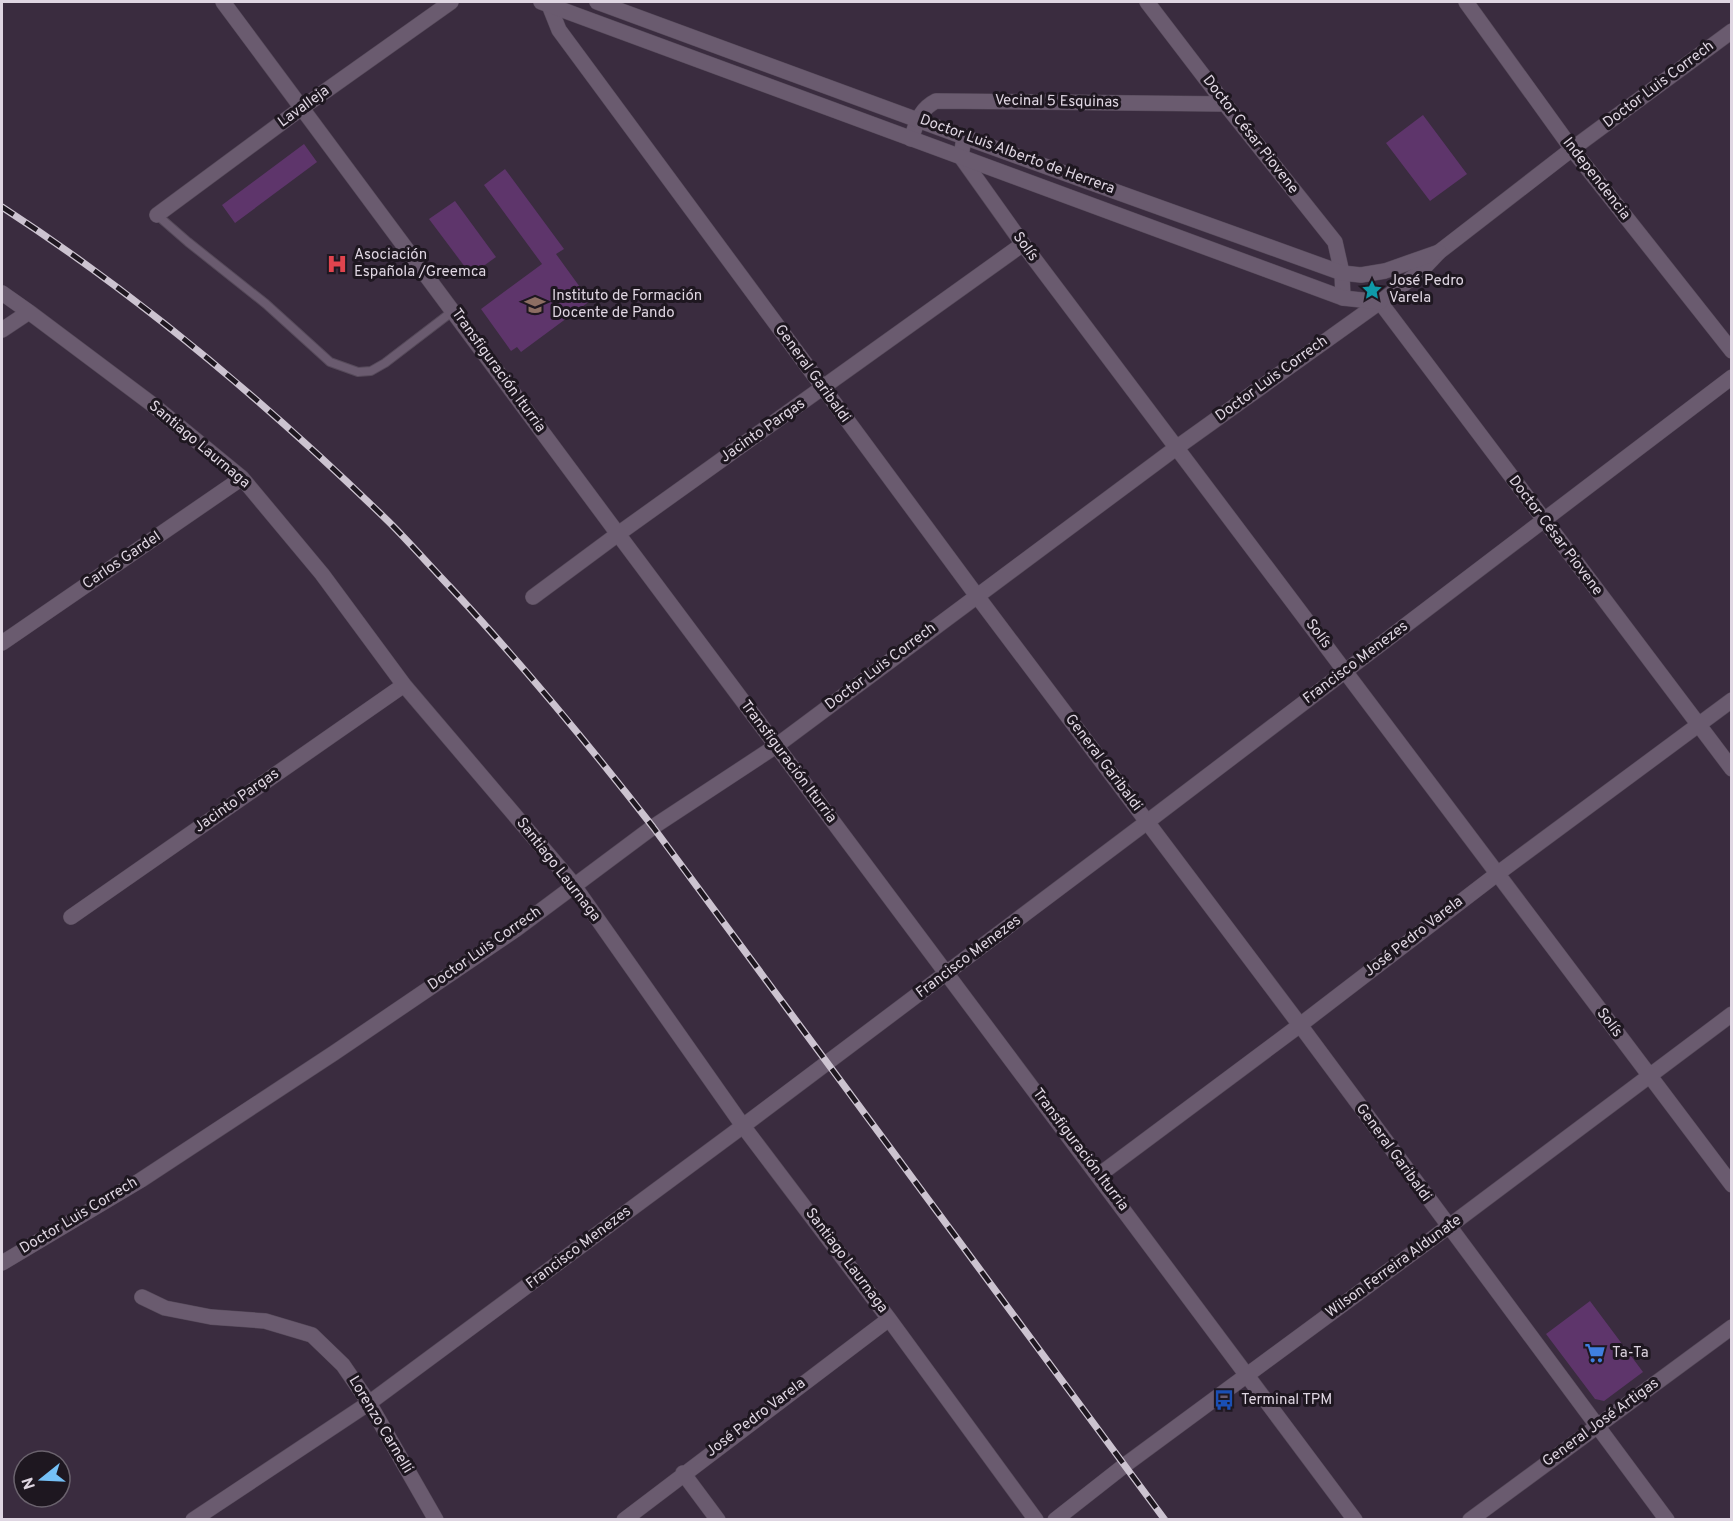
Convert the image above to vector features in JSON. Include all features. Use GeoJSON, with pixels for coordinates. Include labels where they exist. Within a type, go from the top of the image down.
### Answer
{"type":"FeatureCollection","features":[{"type":"Feature","properties":{"kind":"street","name":"Transfiguración Iturria"},"geometry":{"type":"LineString","coordinates":[[223,2],[1355,1520]]}},
{"type":"Feature","properties":{"kind":"street","name":"Lavalleja"},"geometry":{"type":"LineString","coordinates":[[158,214],[451,2]]}},
{"type":"Feature","properties":{"kind":"street","name":"Doctor Luis Alberto de Herrera"},"geometry":{"type":"LineString","coordinates":[[597,2],[1342,273],[1361,275],[1385,271],[1439,252]]}},
{"type":"Feature","properties":{"kind":"street","name":"Doctor César Piovene"},"geometry":{"type":"LineString","coordinates":[[1147,2],[1335,242],[1342,273],[1343,298]]}},
{"type":"Feature","properties":{"kind":"street","name":"Independencia"},"geometry":{"type":"LineString","coordinates":[[1466,2],[1572,149],[1731,351]]}},
{"type":"Feature","properties":{"kind":"street","name":"Doctor Luis Alberto de Herrera"},"geometry":{"type":"LineString","coordinates":[[547,3],[1343,298],[1380,302]]}},
{"type":"Feature","properties":{"kind":"street","name":"General Garibaldi"},"geometry":{"type":"LineString","coordinates":[[547,3],[560,30],[823,388],[1667,1520]]}},
{"type":"Feature","properties":{"kind":"street","name":"Doctor Luis Correch"},"geometry":{"type":"LineString","coordinates":[[2,1263],[141,1180],[334,1053],[515,930],[653,827],[776,746],[1176,447],[1380,302],[1421,271],[1439,252],[1572,149],[1731,31]]}},
{"type":"Feature","properties":{"kind":"street","name":"Vecinal 5 Esquinas"},"geometry":{"type":"LineString","coordinates":[[918,119],[926,107],[936,102],[1225,104]]}},
{"type":"Feature","properties":{"kind":"street"},"geometry":{"type":"LineString","coordinates":[[911,139],[918,119]]}},
{"type":"Feature","properties":{"kind":"street"},"geometry":{"type":"LineString","coordinates":[[961,157],[964,137]]}},
{"type":"Feature","properties":{"kind":"street","name":"Solís"},"geometry":{"type":"LineString","coordinates":[[961,157],[1023,244],[1731,1185]]}},
{"type":"Feature","properties":{"kind":"street","name":"Jacinto Pargas"},"geometry":{"type":"LineString","coordinates":[[533,597],[1023,244]]}},
{"type":"Feature","properties":{"kind":"street"},"geometry":{"type":"LineString","coordinates":[[1380,302],[1385,271]]}},
{"type":"Feature","properties":{"kind":"street","name":"Santiago Laurnaga"},"geometry":{"type":"LineString","coordinates":[[2,293],[153,405],[242,478],[322,574],[404,685],[574,886],[743,1126],[889,1319],[1036,1520]]}},
{"type":"Feature","properties":{"kind":"street","name":"Doctor César Piovene"},"geometry":{"type":"LineString","coordinates":[[1380,302],[1731,769]]}},
{"type":"Feature","properties":{"kind":"street"},"geometry":{"type":"LineString","coordinates":[[2,330],[29,312]]}},
{"type":"Feature","properties":{"kind":"street","name":"Francisco Menezes"},"geometry":{"type":"LineString","coordinates":[[194,1520],[369,1403],[743,1126],[948,973],[1731,377]]}},
{"type":"Feature","properties":{"kind":"street","name":"Carlos Gardel"},"geometry":{"type":"LineString","coordinates":[[2,643],[242,478]]}},
{"type":"Feature","properties":{"kind":"street","name":"Jacinto Pargas"},"geometry":{"type":"LineString","coordinates":[[71,917],[404,685]]}},
{"type":"Feature","properties":{"kind":"street","name":"José Pedro Varela"},"geometry":{"type":"LineString","coordinates":[[1099,1175],[1731,700]]}},
{"type":"Feature","properties":{"kind":"street","name":"Wilson Ferreira Aldunate"},"geometry":{"type":"LineString","coordinates":[[1055,1520],[1125,1465],[1448,1227],[1731,1014]]}},
{"type":"Feature","properties":{"kind":"street","name":"Lorenzo Carnelli"},"geometry":{"type":"LineString","coordinates":[[142,1297],[165,1308],[211,1317],[265,1321],[312,1335],[343,1365],[369,1403],[436,1520]]}},
{"type":"Feature","properties":{"kind":"street","name":"José Pedro Varela"},"geometry":{"type":"LineString","coordinates":[[624,1520],[889,1319]]}},
{"type":"Feature","properties":{"kind":"street","name":"General José Artigas"},"geometry":{"type":"LineString","coordinates":[[1470,1520],[1731,1327]]}},
{"type":"Feature","properties":{"kind":"street"},"geometry":{"type":"LineString","coordinates":[[683,1473],[718,1520]]}},
{"type":"Feature","properties":{"kind":"lane"},"geometry":{"type":"LineString","coordinates":[[158,214],[188,242],[266,304],[330,362],[358,372],[371,370],[385,363],[453,311]]}},
{"type":"Feature","properties":{"kind":"building"},"geometry":{"type":"Polygon","coordinates":[[[1423,115],[1467,174],[1430,201],[1386,143],[1423,115]]]}},
{"type":"Feature","properties":{"kind":"building"},"geometry":{"type":"Polygon","coordinates":[[[304,144],[317,162],[235,223],[222,205],[304,144]]]}},
{"type":"Feature","properties":{"kind":"building","name":"Instituto de Formación Docente de Pando"},"geometry":{"type":"Polygon","coordinates":[[[505,169],[564,249],[556,254],[590,301],[521,352],[517,347],[511,351],[481,309],[542,264],[484,185],[505,169]]]}},
{"type":"Feature","properties":{"kind":"building"},"geometry":{"type":"Polygon","coordinates":[[[455,201],[496,257],[471,275],[429,219],[455,201]]]}},
{"type":"Feature","properties":{"kind":"building","name":"Ta-Ta"},"geometry":{"type":"Polygon","coordinates":[[[1590,1301],[1643,1372],[1604,1401],[1595,1399],[1546,1334],[1590,1301]]]}},
{"type":"Feature","properties":{"kind":"railway"},"geometry":{"type":"LineString","coordinates":[[2,207],[54,242],[154,316],[298,436],[389,522],[504,646],[580,735],[653,827],[1165,1520]]}},
{"type":"Feature","properties":{"kind":"place","name":"Asociación Española /Greemca"},"geometry":{"type":"Point","coordinates":[337,264]}},
{"type":"Feature","properties":{"kind":"place","name":"José Pedro Varela"},"geometry":{"type":"Point","coordinates":[1372,290]}},
{"type":"Feature","properties":{"kind":"place","name":"Instituto de Formación Docente de Pando"},"geometry":{"type":"Point","coordinates":[535,305]}},
{"type":"Feature","properties":{"kind":"place","name":"Ta-Ta"},"geometry":{"type":"Point","coordinates":[1595,1353]}},
{"type":"Feature","properties":{"kind":"place","name":"Terminal TPM"},"geometry":{"type":"Point","coordinates":[1224,1400]}}]}
